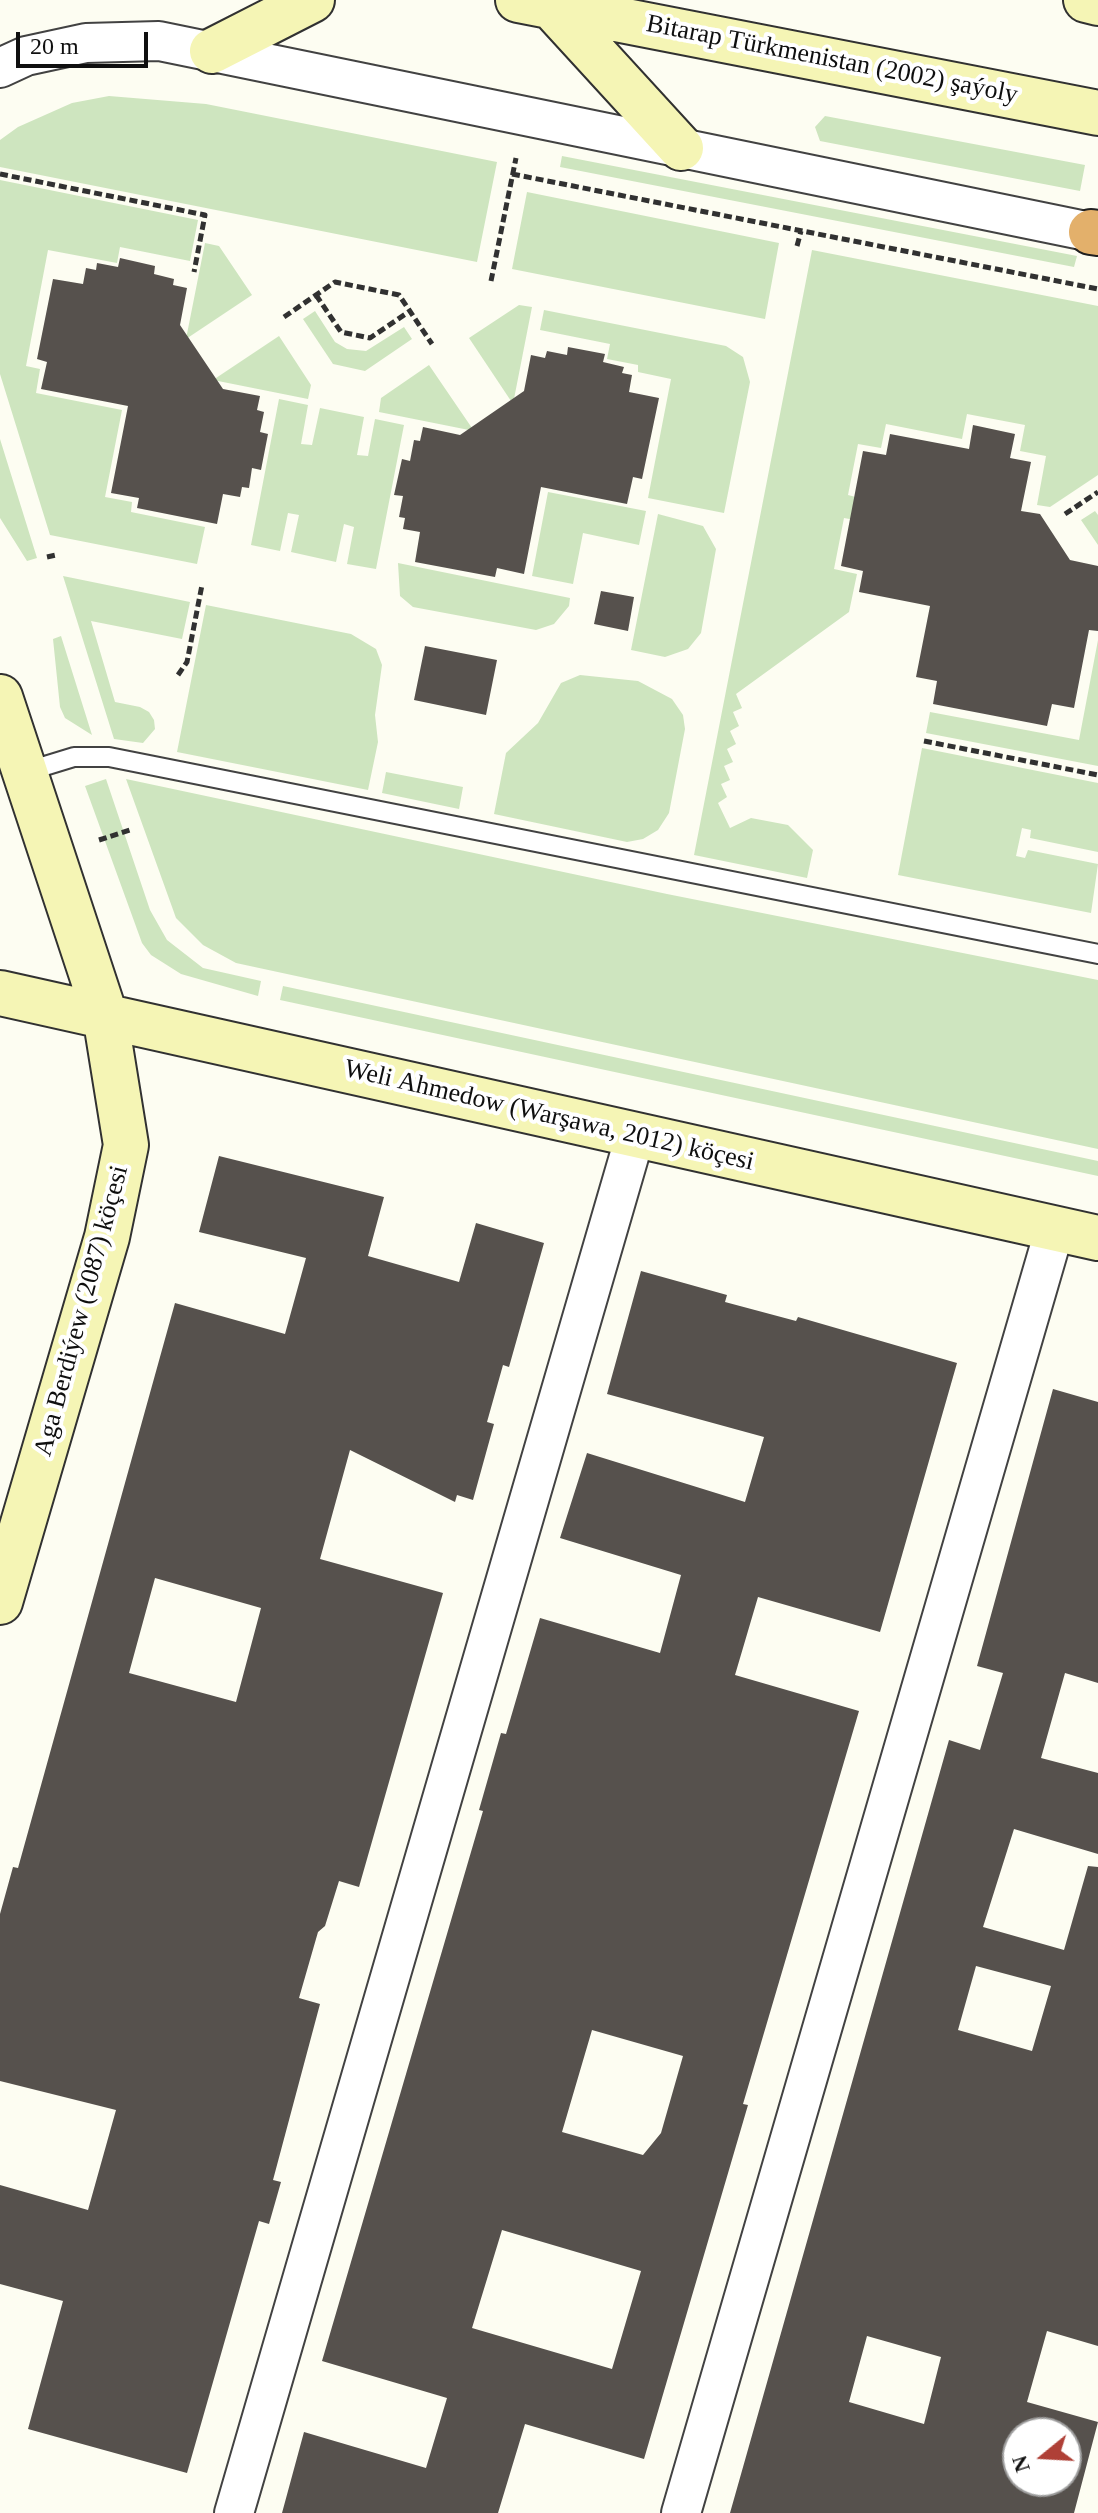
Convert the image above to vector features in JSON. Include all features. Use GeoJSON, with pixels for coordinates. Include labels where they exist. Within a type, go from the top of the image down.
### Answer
{"type":"FeatureCollection","features":[{"type":"Feature","properties":{"kind":"street"},"geometry":{"type":"LineString","coordinates":[[212,51],[312,0]]}},
{"type":"Feature","properties":{"kind":"street"},"geometry":{"type":"LineString","coordinates":[[1086,0],[1098,3]]}},
{"type":"Feature","properties":{"kind":"street"},"geometry":{"type":"LineString","coordinates":[[535,3],[681,148]]}},
{"type":"Feature","properties":{"kind":"street","name":"Bitarap Türkmenistan (2002) şaýoly"},"geometry":{"type":"LineString","coordinates":[[535,3],[1098,113]]}},
{"type":"Feature","properties":{"kind":"street"},"geometry":{"type":"LineString","coordinates":[[0,68],[35,53],[86,43],[159,41],[1095,232]]}},
{"type":"Feature","properties":{"kind":"street","name":"Aga Berdiýew (2087) köçesi"},"geometry":{"type":"LineString","coordinates":[[0,697],[105,1015],[118,1076],[126,1145],[107,1237],[0,1602]]}},
{"type":"Feature","properties":{"kind":"street","name":"Weli Ahmedow (Warşawa, 2012) köçesi"},"geometry":{"type":"LineString","coordinates":[[0,993],[1098,1238]]}},
{"type":"Feature","properties":{"kind":"street"},"geometry":{"type":"LineString","coordinates":[[234,2513],[635,1136]]}},
{"type":"Feature","properties":{"kind":"street"},"geometry":{"type":"LineString","coordinates":[[681,2513],[1055,1228]]}},
{"type":"Feature","properties":{"kind":"lane"},"geometry":{"type":"LineString","coordinates":[[25,772],[74,757],[109,757],[1098,954]]}},
{"type":"Feature","properties":{"kind":"path"},"geometry":{"type":"LineString","coordinates":[[491,281],[516,158]]}},
{"type":"Feature","properties":{"kind":"path"},"geometry":{"type":"LineString","coordinates":[[0,174],[205,215],[194,272]]}},
{"type":"Feature","properties":{"kind":"path"},"geometry":{"type":"LineString","coordinates":[[512,174],[1098,289]]}},
{"type":"Feature","properties":{"kind":"path"},"geometry":{"type":"LineString","coordinates":[[797,246],[801,231]]}},
{"type":"Feature","properties":{"kind":"path"},"geometry":{"type":"LineString","coordinates":[[284,317],[335,282],[399,295],[432,344]]}},
{"type":"Feature","properties":{"kind":"path"},"geometry":{"type":"LineString","coordinates":[[316,295],[341,332],[370,338],[410,311]]}},
{"type":"Feature","properties":{"kind":"path"},"geometry":{"type":"LineString","coordinates":[[1065,514],[1096,493],[1098,501]]}},
{"type":"Feature","properties":{"kind":"path"},"geometry":{"type":"LineString","coordinates":[[47,557],[56,555]]}},
{"type":"Feature","properties":{"kind":"path"},"geometry":{"type":"LineString","coordinates":[[178,675],[187,662],[202,585]]}},
{"type":"Feature","properties":{"kind":"path"},"geometry":{"type":"LineString","coordinates":[[924,741],[1098,775]]}},
{"type":"Feature","properties":{"kind":"path"},"geometry":{"type":"LineString","coordinates":[[99,840],[133,829]]}},
{"type":"Feature","properties":{"kind":"green space"},"geometry":{"type":"Polygon","coordinates":[[[109,96],[206,104],[497,162],[477,262],[0,167],[0,140],[18,127],[72,103],[109,96]]]}},
{"type":"Feature","properties":{"kind":"green space"},"geometry":{"type":"Polygon","coordinates":[[[825,116],[1085,165],[1080,191],[820,141],[815,127],[825,116]]]}},
{"type":"Feature","properties":{"kind":"green space"},"geometry":{"type":"Polygon","coordinates":[[[562,156],[1077,256],[1074,267],[560,167],[562,156]]]}},
{"type":"Feature","properties":{"kind":"green space"},"geometry":{"type":"Polygon","coordinates":[[[0,180],[198,220],[190,261],[120,247],[117,263],[48,250],[26,366],[40,369],[36,393],[122,410],[105,497],[132,502],[131,512],[205,527],[197,564],[50,535],[0,374],[0,180]]]}},
{"type":"Feature","properties":{"kind":"green space"},"geometry":{"type":"Polygon","coordinates":[[[527,192],[779,243],[765,319],[512,269],[527,192]]]}},
{"type":"Feature","properties":{"kind":"green space"},"geometry":{"type":"Polygon","coordinates":[[[205,243],[219,246],[252,295],[186,339],[205,243]]]}},
{"type":"Feature","properties":{"kind":"green space"},"geometry":{"type":"Polygon","coordinates":[[[812,250],[1098,306],[1098,475],[1050,507],[1037,505],[1046,456],[1020,451],[1025,425],[967,414],[962,439],[886,424],[881,448],[858,444],[848,495],[871,501],[866,522],[844,518],[834,569],[857,574],[849,612],[736,694],[742,708],[733,712],[739,726],[730,731],[736,744],[727,749],[733,762],[724,766],[730,780],[721,784],[727,797],[718,803],[730,828],[751,818],[788,825],[813,850],[807,878],[694,855],[812,250]]]}},
{"type":"Feature","properties":{"kind":"green space"},"geometry":{"type":"Polygon","coordinates":[[[519,305],[532,307],[513,404],[469,338],[519,305]]]}},
{"type":"Feature","properties":{"kind":"green space"},"geometry":{"type":"Polygon","coordinates":[[[544,310],[726,346],[743,357],[750,382],[724,513],[648,498],[671,379],[638,372],[638,365],[607,359],[610,344],[540,330],[544,310]]]}},
{"type":"Feature","properties":{"kind":"green space"},"geometry":{"type":"Polygon","coordinates":[[[315,311],[335,342],[347,349],[366,351],[404,327],[412,339],[365,371],[333,364],[303,319],[315,311]]]}},
{"type":"Feature","properties":{"kind":"green space"},"geometry":{"type":"Polygon","coordinates":[[[279,336],[311,385],[308,399],[213,380],[279,336]]]}},
{"type":"Feature","properties":{"kind":"green space"},"geometry":{"type":"Polygon","coordinates":[[[429,365],[474,431],[379,412],[381,398],[429,365]]]}},
{"type":"Feature","properties":{"kind":"green space"},"geometry":{"type":"Polygon","coordinates":[[[279,399],[308,405],[301,444],[312,445],[320,408],[364,417],[357,455],[368,456],[375,419],[404,425],[376,569],[347,564],[354,527],[344,524],[336,562],[291,552],[299,515],[288,513],[280,551],[251,545],[279,399]]]}},
{"type":"Feature","properties":{"kind":"green space"},"geometry":{"type":"Polygon","coordinates":[[[0,439],[37,558],[27,561],[0,518],[0,439]]]}},
{"type":"Feature","properties":{"kind":"green space"},"geometry":{"type":"Polygon","coordinates":[[[548,492],[646,511],[639,545],[583,533],[573,584],[532,576],[548,492]]]}},
{"type":"Feature","properties":{"kind":"green space"},"geometry":{"type":"Polygon","coordinates":[[[1095,511],[1098,515],[1098,545],[1081,520],[1095,511]]]}},
{"type":"Feature","properties":{"kind":"green space"},"geometry":{"type":"Polygon","coordinates":[[[658,514],[703,526],[716,549],[701,633],[688,649],[665,657],[631,650],[658,514]]]}},
{"type":"Feature","properties":{"kind":"green space"},"geometry":{"type":"Polygon","coordinates":[[[398,563],[570,598],[569,606],[554,624],[536,630],[413,607],[400,596],[398,563]]]}},
{"type":"Feature","properties":{"kind":"green space"},"geometry":{"type":"Polygon","coordinates":[[[63,576],[190,602],[182,639],[91,621],[115,702],[140,707],[149,712],[154,720],[155,729],[143,743],[114,739],[63,576]]]}},
{"type":"Feature","properties":{"kind":"green space"},"geometry":{"type":"Polygon","coordinates":[[[206,605],[351,634],[376,649],[382,665],[375,715],[378,742],[368,790],[177,752],[206,605]]]}},
{"type":"Feature","properties":{"kind":"green space"},"geometry":{"type":"Polygon","coordinates":[[[61,636],[92,735],[65,718],[60,707],[53,639],[61,636]]]}},
{"type":"Feature","properties":{"kind":"green space"},"geometry":{"type":"Polygon","coordinates":[[[1098,640],[1098,766],[926,733],[930,712],[1079,740],[1098,640]]]}},
{"type":"Feature","properties":{"kind":"green space"},"geometry":{"type":"Polygon","coordinates":[[[580,675],[638,681],[672,699],[683,715],[685,729],[669,813],[658,830],[643,839],[627,842],[494,814],[506,753],[538,723],[561,683],[580,675]]]}},
{"type":"Feature","properties":{"kind":"green space"},"geometry":{"type":"Polygon","coordinates":[[[922,748],[1098,783],[1098,852],[1030,838],[1031,830],[1022,828],[1016,856],[1025,858],[1028,850],[1098,864],[1091,913],[898,875],[922,748]]]}},
{"type":"Feature","properties":{"kind":"green space"},"geometry":{"type":"Polygon","coordinates":[[[386,772],[463,787],[459,809],[382,793],[386,772]]]}},
{"type":"Feature","properties":{"kind":"green space"},"geometry":{"type":"Polygon","coordinates":[[[106,779],[150,910],[167,940],[203,968],[261,981],[258,996],[181,974],[151,955],[142,943],[85,786],[106,779]]]}},
{"type":"Feature","properties":{"kind":"green space"},"geometry":{"type":"Polygon","coordinates":[[[126,779],[667,894],[1098,980],[1098,1149],[236,963],[203,945],[176,918],[126,779]]]}},
{"type":"Feature","properties":{"kind":"green space"},"geometry":{"type":"Polygon","coordinates":[[[283,986],[1098,1161],[1098,1176],[280,1000],[283,986]]]}},
{"type":"Feature","properties":{"kind":"building"},"geometry":{"type":"Polygon","coordinates":[[[120,258],[155,266],[154,274],[174,279],[173,285],[187,288],[180,325],[223,389],[260,396],[257,410],[264,412],[260,432],[268,434],[261,470],[252,468],[249,488],[242,487],[240,497],[223,494],[217,524],[137,508],[139,498],[111,493],[128,406],[41,389],[47,362],[37,359],[53,279],[83,284],[86,268],[96,270],[97,263],[118,267],[120,258]]]}},
{"type":"Feature","properties":{"kind":"building"},"geometry":{"type":"Polygon","coordinates":[[[568,347],[605,354],[603,362],[624,367],[622,373],[632,375],[629,392],[659,398],[642,479],[633,477],[627,504],[541,487],[524,574],[497,568],[495,577],[415,562],[420,532],[403,529],[405,518],[399,517],[403,496],[394,495],[402,459],[410,461],[414,440],[420,441],[423,427],[460,435],[524,391],[531,355],[545,358],[547,351],[567,355],[568,347]]]}},
{"type":"Feature","properties":{"kind":"building"},"geometry":{"type":"Polygon","coordinates":[[[973,425],[1015,434],[1010,458],[1031,462],[1021,511],[1040,514],[1070,560],[1098,566],[1098,631],[1089,630],[1074,708],[1052,704],[1047,726],[933,704],[937,681],[916,677],[930,606],[859,592],[863,571],[841,566],[863,451],[886,455],[890,434],[969,449],[973,425]]]}},
{"type":"Feature","properties":{"kind":"building"},"geometry":{"type":"Polygon","coordinates":[[[601,591],[634,597],[628,631],[594,624],[601,591]]]}},
{"type":"Feature","properties":{"kind":"building"},"geometry":{"type":"Polygon","coordinates":[[[425,646],[497,660],[486,715],[414,700],[425,646]]]}},
{"type":"Feature","properties":{"kind":"building"},"geometry":{"type":"Polygon","coordinates":[[[219,1156],[384,1197],[368,1256],[459,1282],[476,1223],[544,1243],[509,1367],[503,1365],[487,1422],[494,1424],[473,1500],[457,1495],[455,1502],[350,1450],[320,1559],[443,1593],[359,1887],[339,1881],[325,1926],[318,1932],[299,1998],[320,2004],[273,2180],[281,2182],[269,2224],[259,2221],[187,2473],[28,2429],[63,2301],[0,2284],[0,2185],[88,2210],[116,2110],[0,2081],[0,1914],[13,1867],[18,1868],[175,1303],[285,1334],[306,1258],[199,1232],[219,1156]],[[155,1578],[129,1673],[236,1702],[261,1608],[155,1578]]]}},
{"type":"Feature","properties":{"kind":"building"},"geometry":{"type":"Polygon","coordinates":[[[641,1271],[727,1295],[725,1302],[796,1321],[798,1317],[957,1363],[880,1632],[758,1597],[735,1675],[859,1711],[743,2104],[748,2105],[644,2459],[525,2424],[498,2513],[282,2513],[304,2432],[426,2468],[447,2398],[322,2361],[483,1811],[479,1810],[501,1733],[506,1734],[540,1618],[660,1653],[681,1575],[560,1538],[587,1453],[745,1502],[764,1437],[607,1394],[641,1271]],[[592,2030],[562,2132],[643,2155],[661,2133],[683,2056],[592,2030]],[[502,2230],[472,2328],[612,2369],[641,2271],[502,2230]]]}},
{"type":"Feature","properties":{"kind":"building"},"geometry":{"type":"Polygon","coordinates":[[[1053,1389],[1098,1402],[1098,1683],[1065,1673],[1041,1758],[1098,1773],[1098,1854],[1014,1829],[983,1927],[1064,1950],[1088,1866],[1098,1867],[1098,2346],[1047,2331],[1027,2402],[1080,2417],[1002,2417],[1002,2497],[1078,2497],[1074,2513],[730,2513],[949,1740],[980,1750],[1003,1673],[977,1666],[1053,1389]],[[976,1966],[958,2030],[1032,2051],[1051,1986],[976,1966]],[[867,2336],[849,2402],[924,2424],[941,2357],[867,2336]]]}},
{"type":"Feature","properties":{"kind":"building"},"geometry":{"type":"Polygon","coordinates":[[[1082,2417],[1098,2422],[1082,2483],[1082,2417]]]}}]}
